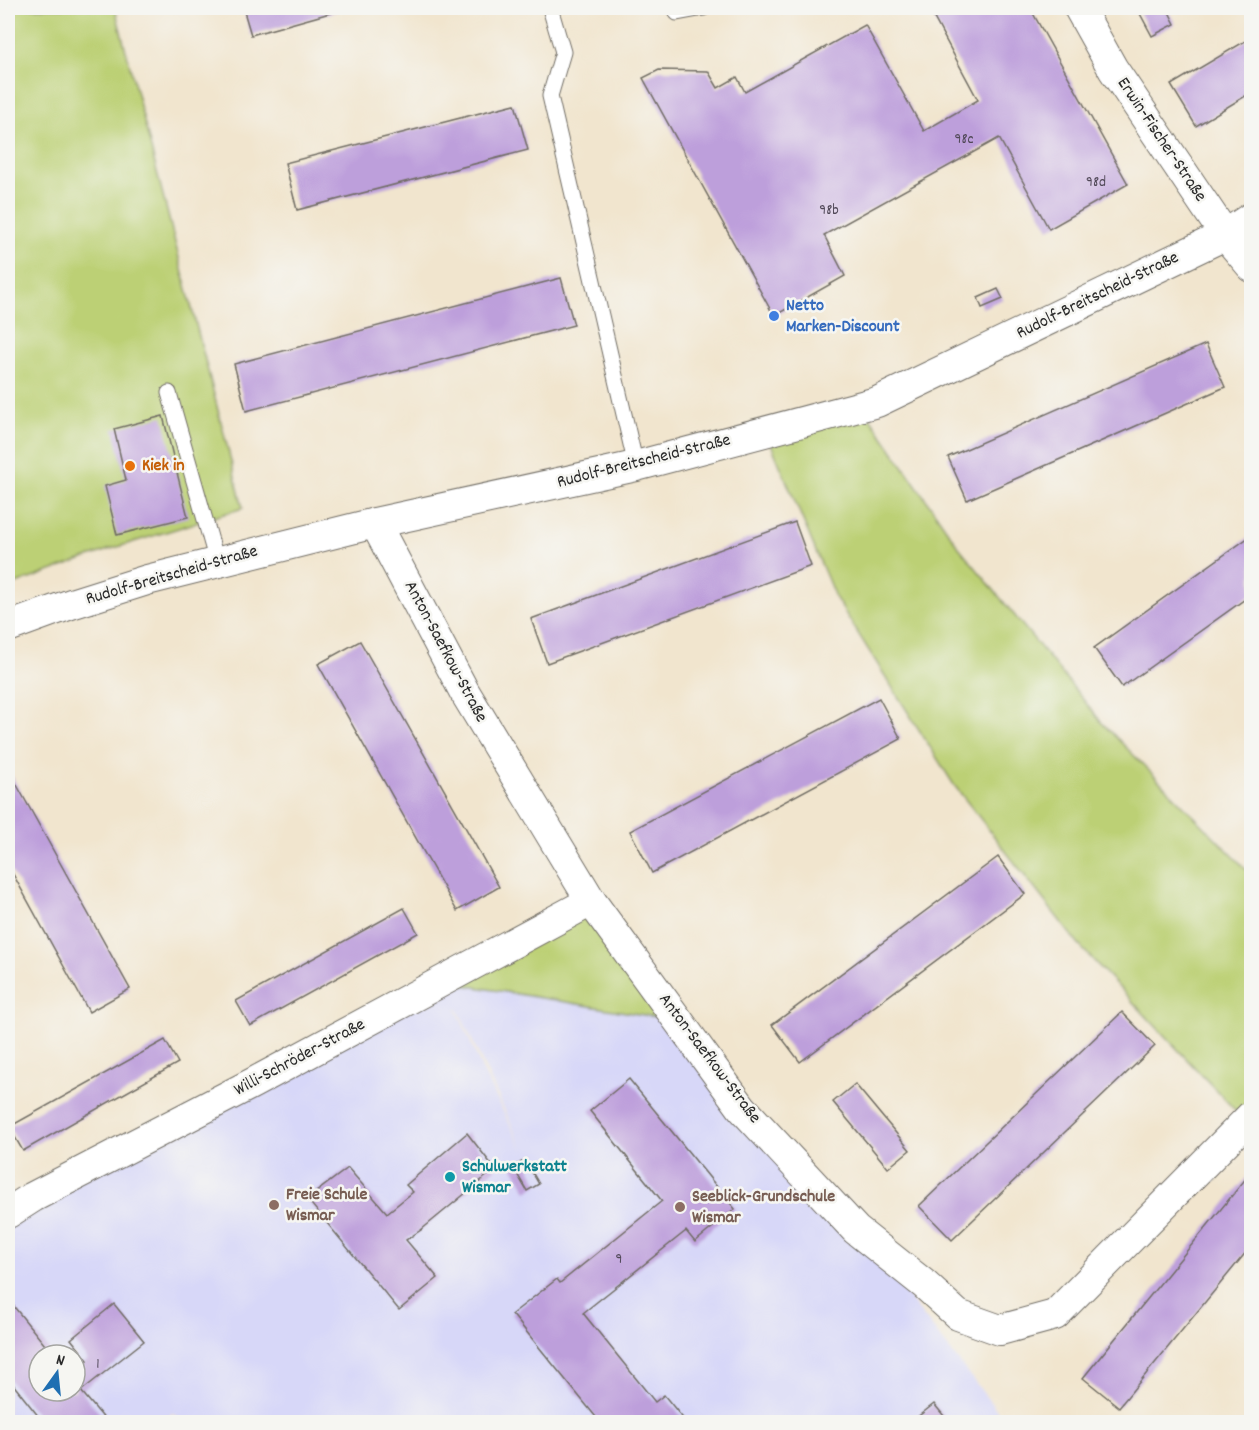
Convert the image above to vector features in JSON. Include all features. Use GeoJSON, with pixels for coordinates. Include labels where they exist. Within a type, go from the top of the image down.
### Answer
{"type":"FeatureCollection","features":[{"type":"Feature","properties":{"kind":"street","name":"Erwin-Fischer-Straße"},"geometry":{"type":"LineString","coordinates":[[1079,8],[1113,69],[1225,235],[1251,267]]}},
{"type":"Feature","properties":{"kind":"street","name":"Rudolf-Breitscheid-Straße"},"geometry":{"type":"LineString","coordinates":[[8,627],[147,580],[375,523],[636,466],[878,402],[1225,235],[1251,217]]}},
{"type":"Feature","properties":{"kind":"street","name":"Anton-Saefkow-Straße"},"geometry":{"type":"LineString","coordinates":[[375,523],[464,691],[591,901],[742,1108],[856,1230],[924,1284],[958,1315],[1000,1330],[1055,1315],[1251,1115]]}},
{"type":"Feature","properties":{"kind":"street","name":"Willi-Schröder-Straße"},"geometry":{"type":"LineString","coordinates":[[8,1213],[33,1197],[253,1083],[591,901]]}},
{"type":"Feature","properties":{"kind":"lane"},"geometry":{"type":"LineString","coordinates":[[550,8],[563,52],[550,96],[636,466]]}},
{"type":"Feature","properties":{"kind":"lane"},"geometry":{"type":"LineString","coordinates":[[676,13],[704,8]]}},
{"type":"Feature","properties":{"kind":"lane"},"geometry":{"type":"LineString","coordinates":[[170,393],[217,562]]}},
{"type":"Feature","properties":{"kind":"shaded area"},"geometry":{"type":"Polygon","coordinates":[[[445,982],[676,1018],[856,1230],[1006,1422],[185,1422],[172,1413],[164,1422],[8,1422],[8,1213],[445,982]],[[457,1008],[484,1073],[524,1152],[457,1008]]]}},
{"type":"Feature","properties":{"kind":"green space"},"geometry":{"type":"Polygon","coordinates":[[[8,8],[115,8],[243,508],[108,550],[8,587],[8,8]]]}},
{"type":"Feature","properties":{"kind":"green space"},"geometry":{"type":"Polygon","coordinates":[[[862,406],[958,546],[1103,724],[1251,874],[1251,1127],[1078,944],[954,785],[835,597],[766,432],[862,406]]]}},
{"type":"Feature","properties":{"kind":"green space"},"geometry":{"type":"Polygon","coordinates":[[[591,901],[674,1020],[445,982],[591,901]]]}},
{"type":"Feature","properties":{"kind":"building"},"geometry":{"type":"Polygon","coordinates":[[[243,8],[348,8],[251,35],[243,8]]]}},
{"type":"Feature","properties":{"kind":"building"},"geometry":{"type":"Polygon","coordinates":[[[955,8],[1030,8],[1128,184],[1049,229],[999,138],[824,235],[845,276],[774,316],[643,78],[659,70],[708,71],[718,88],[737,77],[745,92],[865,25],[924,131],[978,100],[934,18],[955,8]]]}},
{"type":"Feature","properties":{"kind":"building"},"geometry":{"type":"Polygon","coordinates":[[[1137,8],[1167,8],[1175,24],[1152,36],[1137,8]]]}},
{"type":"Feature","properties":{"kind":"building"},"geometry":{"type":"Polygon","coordinates":[[[1252,37],[1252,92],[1196,126],[1171,85],[1252,37]]]}},
{"type":"Feature","properties":{"kind":"building"},"geometry":{"type":"Polygon","coordinates":[[[515,104],[528,150],[297,210],[285,163],[515,104]]]}},
{"type":"Feature","properties":{"kind":"building"},"geometry":{"type":"Polygon","coordinates":[[[561,278],[574,325],[246,411],[234,364],[561,278]]]}},
{"type":"Feature","properties":{"kind":"building"},"geometry":{"type":"Polygon","coordinates":[[[998,289],[1003,299],[982,308],[978,298],[998,289]]]}},
{"type":"Feature","properties":{"kind":"building"},"geometry":{"type":"Polygon","coordinates":[[[1206,344],[1225,387],[967,500],[948,457],[1206,344]]]}},
{"type":"Feature","properties":{"kind":"building"},"geometry":{"type":"Polygon","coordinates":[[[163,416],[188,517],[117,535],[105,486],[126,480],[114,429],[163,416]]]}},
{"type":"Feature","properties":{"kind":"building"},"geometry":{"type":"Polygon","coordinates":[[[795,522],[811,566],[547,663],[531,619],[795,522]]]}},
{"type":"Feature","properties":{"kind":"building"},"geometry":{"type":"Polygon","coordinates":[[[1252,535],[1252,594],[1122,687],[1094,648],[1252,535]]]}},
{"type":"Feature","properties":{"kind":"building"},"geometry":{"type":"Polygon","coordinates":[[[360,641],[499,887],[457,911],[318,664],[360,641]]]}},
{"type":"Feature","properties":{"kind":"building"},"geometry":{"type":"Polygon","coordinates":[[[879,698],[901,739],[652,873],[630,831],[879,698]]]}},
{"type":"Feature","properties":{"kind":"building"},"geometry":{"type":"Polygon","coordinates":[[[8,769],[130,989],[89,1012],[8,865],[8,769]]]}},
{"type":"Feature","properties":{"kind":"building"},"geometry":{"type":"Polygon","coordinates":[[[998,857],[1025,894],[800,1062],[772,1025],[998,857]]]}},
{"type":"Feature","properties":{"kind":"building"},"geometry":{"type":"Polygon","coordinates":[[[404,908],[418,933],[250,1026],[236,1001],[404,908]]]}},
{"type":"Feature","properties":{"kind":"building"},"geometry":{"type":"Polygon","coordinates":[[[1122,1012],[1155,1046],[952,1240],[919,1206],[1122,1012]]]}},
{"type":"Feature","properties":{"kind":"building"},"geometry":{"type":"Polygon","coordinates":[[[165,1040],[178,1063],[23,1151],[9,1127],[165,1040]]]}},
{"type":"Feature","properties":{"kind":"building","name":"Seeblick-Grundschule Wismar"},"geometry":{"type":"Polygon","coordinates":[[[629,1079],[735,1209],[695,1242],[686,1231],[583,1313],[655,1402],[664,1395],[686,1422],[600,1422],[512,1314],[557,1279],[560,1283],[662,1201],[590,1111],[629,1079]]]}},
{"type":"Feature","properties":{"kind":"building"},"geometry":{"type":"Polygon","coordinates":[[[855,1084],[910,1150],[888,1168],[833,1102],[855,1084]]]}},
{"type":"Feature","properties":{"kind":"building"},"geometry":{"type":"Polygon","coordinates":[[[467,1133],[495,1169],[406,1240],[438,1278],[399,1310],[307,1199],[348,1168],[387,1213],[413,1192],[406,1185],[467,1133]]]}},
{"type":"Feature","properties":{"kind":"building"},"geometry":{"type":"Polygon","coordinates":[[[525,1160],[539,1184],[527,1191],[513,1167],[525,1160]]]}},
{"type":"Feature","properties":{"kind":"building"},"geometry":{"type":"Polygon","coordinates":[[[1252,1171],[1252,1245],[1119,1407],[1083,1378],[1252,1171]]]}},
{"type":"Feature","properties":{"kind":"building"},"geometry":{"type":"Polygon","coordinates":[[[11,1303],[43,1343],[27,1343],[27,1402],[8,1378],[8,1305],[11,1303]]]}},
{"type":"Feature","properties":{"kind":"building"},"geometry":{"type":"Polygon","coordinates":[[[114,1304],[144,1341],[87,1386],[87,1343],[74,1343],[71,1339],[114,1304]]]}},
{"type":"Feature","properties":{"kind":"building"},"geometry":{"type":"Polygon","coordinates":[[[87,1398],[107,1422],[43,1422],[28,1403],[87,1403],[87,1398]]]}},
{"type":"Feature","properties":{"kind":"building"},"geometry":{"type":"Polygon","coordinates":[[[934,1404],[949,1422],[911,1422],[934,1404]]]}},
{"type":"Feature","properties":{"kind":"place","name":"Netto Marken-Discount"},"geometry":{"type":"Point","coordinates":[774,316]}},
{"type":"Feature","properties":{"kind":"place","name":"Kiek in"},"geometry":{"type":"Point","coordinates":[130,466]}},
{"type":"Feature","properties":{"kind":"place","name":"Schulwerkstatt Wismar"},"geometry":{"type":"Point","coordinates":[450,1177]}},
{"type":"Feature","properties":{"kind":"place","name":"Freie Schule Wismar"},"geometry":{"type":"Point","coordinates":[274,1205]}},
{"type":"Feature","properties":{"kind":"place","name":"Seeblick-Grundschule Wismar"},"geometry":{"type":"Point","coordinates":[680,1207]}}]}
